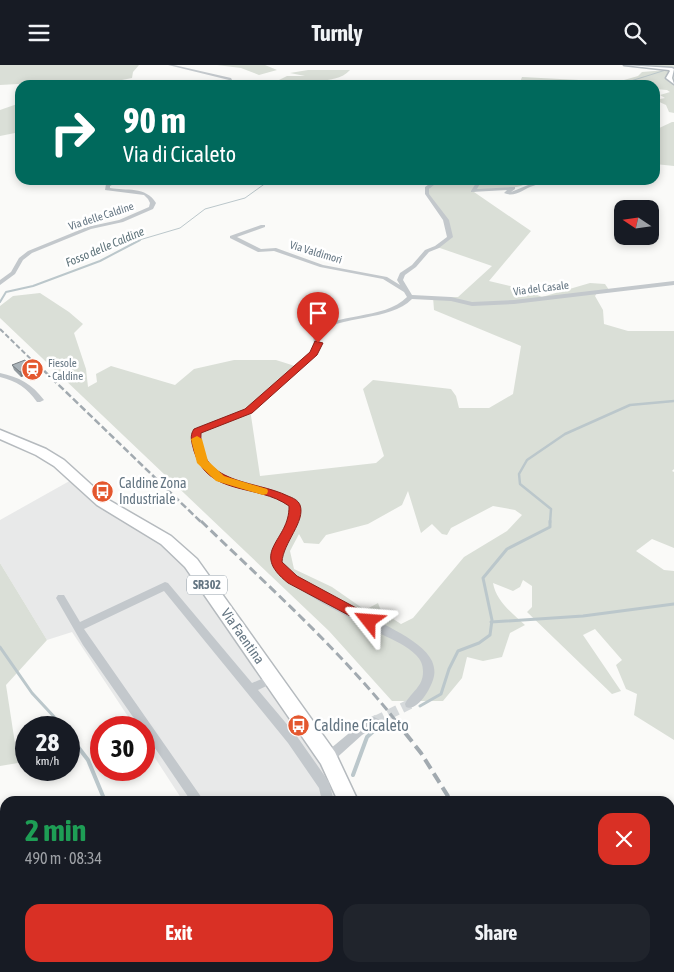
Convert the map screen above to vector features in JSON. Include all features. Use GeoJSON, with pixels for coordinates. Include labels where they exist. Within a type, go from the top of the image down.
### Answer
{"type":"FeatureCollection","features":[{"type":"Feature","properties":{"kind":"main road"},"geometry":{"type":"LineString","coordinates":[[626,65],[670,69],[673,71],[669,78],[674,82]]}},
{"type":"Feature","properties":{"kind":"main road","name":"Via Faentina"},"geometry":{"type":"LineString","coordinates":[[0,434],[48,456],[71,473],[102,502],[156,533],[180,553],[224,609],[328,758],[346,796]]}},
{"type":"Feature","properties":{"kind":"street"},"geometry":{"type":"LineString","coordinates":[[170,65],[230,80]]}},
{"type":"Feature","properties":{"kind":"street","name":"Via delle Caldine"},"geometry":{"type":"LineString","coordinates":[[0,283],[13,273],[21,259],[30,252],[89,228],[121,221],[151,208],[153,203],[148,196],[138,192],[107,189],[108,185]]}},
{"type":"Feature","properties":{"kind":"street"},"geometry":{"type":"LineString","coordinates":[[404,290],[400,280],[402,274],[414,266],[427,251],[437,247],[450,237],[446,220],[426,194],[427,187],[430,185]]}},
{"type":"Feature","properties":{"kind":"street"},"geometry":{"type":"LineString","coordinates":[[477,185],[473,191],[513,188],[506,193],[508,194],[518,192],[531,185]]}},
{"type":"Feature","properties":{"kind":"street","name":"Via Valdimori"},"geometry":{"type":"LineString","coordinates":[[263,226],[232,237],[260,251],[274,249],[322,266],[384,278],[404,290],[410,297]]}},
{"type":"Feature","properties":{"kind":"street","name":"Via del Casale"},"geometry":{"type":"LineString","coordinates":[[410,297],[451,299],[472,304],[514,302],[674,283]]}},
{"type":"Feature","properties":{"kind":"street"},"geometry":{"type":"LineString","coordinates":[[410,297],[404,305],[324,327],[316,334],[318,343],[314,353],[249,411],[200,429],[196,434],[203,463],[220,479],[240,486],[276,494],[295,505],[296,512],[293,524],[277,552],[276,562],[283,572],[309,589],[404,641],[423,655],[429,667],[428,677],[423,689],[410,703]]}},
{"type":"Feature","properties":{"kind":"street"},"geometry":{"type":"LineString","coordinates":[[0,375],[17,379],[29,386],[40,399]]}},
{"type":"Feature","properties":{"kind":"street","name":"Via Faentina"},"geometry":{"type":"LineString","coordinates":[[79,627],[165,586],[252,688],[292,739],[325,786],[327,796]]}},
{"type":"Feature","properties":{"kind":"street"},"geometry":{"type":"LineString","coordinates":[[61,598],[160,749],[194,796]]}},
{"type":"Feature","properties":{"kind":"street","name":"Via Faentina"},"geometry":{"type":"LineString","coordinates":[[252,688],[273,678]]}},
{"type":"Feature","properties":{"kind":"street"},"geometry":{"type":"LineString","coordinates":[[328,758],[358,732],[374,722]]}},
{"type":"Feature","properties":{"kind":"shaded area"},"geometry":{"type":"Polygon","coordinates":[[[0,65],[139,65],[133,72],[132,78],[122,80],[15,80],[15,84],[0,85],[0,65]]]}},
{"type":"Feature","properties":{"kind":"shaded area"},"geometry":{"type":"Polygon","coordinates":[[[217,65],[265,65],[277,70],[259,75],[241,68],[217,65]]]}},
{"type":"Feature","properties":{"kind":"shaded area"},"geometry":{"type":"Polygon","coordinates":[[[648,65],[674,65],[674,113],[669,112],[666,105],[660,102],[660,99],[665,98],[660,95],[670,92],[660,89],[660,80],[624,80],[638,76],[642,72],[666,70],[668,68],[648,65]]]}},
{"type":"Feature","properties":{"kind":"shaded area"},"geometry":{"type":"Polygon","coordinates":[[[308,70],[350,70],[339,77],[324,80],[279,80],[287,76],[305,76],[290,73],[308,70]]]}},
{"type":"Feature","properties":{"kind":"shaded area"},"geometry":{"type":"Polygon","coordinates":[[[522,77],[579,80],[521,80],[522,77]]]}},
{"type":"Feature","properties":{"kind":"shaded area"},"geometry":{"type":"Polygon","coordinates":[[[15,105],[15,133],[0,136],[0,110],[15,105]]]}},
{"type":"Feature","properties":{"kind":"shaded area"},"geometry":{"type":"Polygon","coordinates":[[[674,122],[674,166],[660,165],[660,128],[674,122]]]}},
{"type":"Feature","properties":{"kind":"shaded area"},"geometry":{"type":"Polygon","coordinates":[[[431,185],[522,185],[474,192],[531,231],[489,281],[536,292],[537,295],[542,297],[590,283],[605,284],[609,290],[597,293],[595,296],[603,310],[604,324],[628,331],[674,331],[674,469],[672,471],[674,472],[674,548],[652,539],[636,551],[664,570],[674,571],[674,740],[634,715],[637,694],[626,689],[616,665],[622,660],[595,629],[583,635],[621,691],[612,694],[527,612],[532,607],[532,586],[523,580],[520,587],[513,591],[493,583],[501,601],[525,625],[510,633],[502,657],[483,661],[467,657],[462,678],[443,701],[392,701],[329,631],[0,318],[0,306],[13,296],[40,293],[69,312],[83,324],[74,333],[86,369],[88,387],[97,382],[96,374],[111,366],[175,385],[194,369],[234,360],[276,360],[298,367],[250,409],[260,476],[376,463],[384,456],[363,389],[373,380],[451,389],[456,396],[459,408],[489,408],[513,394],[521,346],[434,310],[433,297],[458,297],[492,266],[437,247],[450,236],[446,220],[427,194],[431,185]],[[408,491],[402,505],[368,524],[326,535],[319,544],[304,543],[299,534],[290,551],[294,569],[332,587],[365,610],[378,603],[381,611],[401,624],[413,618],[464,557],[507,531],[522,515],[515,510],[493,506],[451,528],[447,535],[442,534],[432,524],[421,533],[408,491]]]}},
{"type":"Feature","properties":{"kind":"shaded area"},"geometry":{"type":"Polygon","coordinates":[[[82,474],[105,497],[162,532],[194,557],[244,622],[342,766],[356,796],[180,796],[155,758],[155,716],[128,716],[72,632],[47,640],[0,563],[0,520],[82,474]]]}},
{"type":"Feature","properties":{"kind":"shaded area"},"geometry":{"type":"Polygon","coordinates":[[[0,563],[47,640],[6,685],[15,744],[15,764],[0,766],[0,563]]]}},
{"type":"Feature","properties":{"kind":"building"},"geometry":{"type":"Polygon","coordinates":[[[25,360],[32,367],[20,372],[12,365],[25,360]]]}},
{"type":"Feature","properties":{"kind":"waterway","name":"Fosso delle Caldine"},"geometry":{"type":"LineString","coordinates":[[634,80],[669,69]]}},
{"type":"Feature","properties":{"kind":"waterway","name":"Fosso delle Caldine"},"geometry":{"type":"LineString","coordinates":[[136,241],[180,228],[205,209],[245,198],[263,185]]}},
{"type":"Feature","properties":{"kind":"waterway","name":"Fosso delle Caldine"},"geometry":{"type":"LineString","coordinates":[[0,302],[6,292],[33,286],[100,261],[140,240]]}},
{"type":"Feature","properties":{"kind":"waterway"},"geometry":{"type":"LineString","coordinates":[[550,523],[551,509],[520,484],[519,474],[527,460],[565,434],[630,405],[674,401]]}},
{"type":"Feature","properties":{"kind":"waterway"},"geometry":{"type":"LineString","coordinates":[[492,622],[483,578],[507,549],[550,527],[550,523]]}},
{"type":"Feature","properties":{"kind":"waterway"},"geometry":{"type":"LineString","coordinates":[[492,622],[583,616],[674,604]]}},
{"type":"Feature","properties":{"kind":"waterway"},"geometry":{"type":"LineString","coordinates":[[420,706],[441,694],[449,669],[458,651],[479,643],[490,635],[492,622]]}},
{"type":"Feature","properties":{"kind":"waterway"},"geometry":{"type":"LineString","coordinates":[[0,647],[32,693],[53,716]]}},
{"type":"Feature","properties":{"kind":"waterway"},"geometry":{"type":"LineString","coordinates":[[353,775],[367,737],[378,727]]}},
{"type":"Feature","properties":{"kind":"waterway"},"geometry":{"type":"LineString","coordinates":[[80,749],[88,760],[103,796]]}},
{"type":"Feature","properties":{"kind":"tunnel"},"geometry":{"type":"LineString","coordinates":[[375,721],[410,704]]}},
{"type":"Feature","properties":{"kind":"tunnel"},"geometry":{"type":"LineString","coordinates":[[374,722],[378,720]]}},
{"type":"Feature","properties":{"kind":"railway"},"geometry":{"type":"LineString","coordinates":[[0,329],[38,366]]}},
{"type":"Feature","properties":{"kind":"railway"},"geometry":{"type":"LineString","coordinates":[[37,364],[202,523]]}},
{"type":"Feature","properties":{"kind":"railway"},"geometry":{"type":"LineString","coordinates":[[201,521],[326,643],[374,694],[396,721]]}},
{"type":"Feature","properties":{"kind":"railway"},"geometry":{"type":"LineString","coordinates":[[395,720],[421,753],[448,796]]}},
{"type":"Feature","properties":{"kind":"slow traffic"},"geometry":{"type":"LineString","coordinates":[[197,439],[203,463],[220,479],[263,491]]}},
{"type":"Feature","properties":{"kind":"place","name":"Fiesole - Caldine"},"geometry":{"type":"Point","coordinates":[32,369]}},
{"type":"Feature","properties":{"kind":"place","name":"Caldine Zona Industriale"},"geometry":{"type":"Point","coordinates":[103,491]}},
{"type":"Feature","properties":{"kind":"place","name":"Caldine Cicaleto"},"geometry":{"type":"Point","coordinates":[298,725]}},
{"type":"Feature","properties":{"kind":"route"},"geometry":{"type":"LineString","coordinates":[[318,343],[314,353],[249,411],[197,431],[198,446],[203,463],[220,479],[240,486],[276,494],[295,505],[296,512],[293,524],[281,542],[276,562],[283,572],[293,579],[369,621]]}}]}
